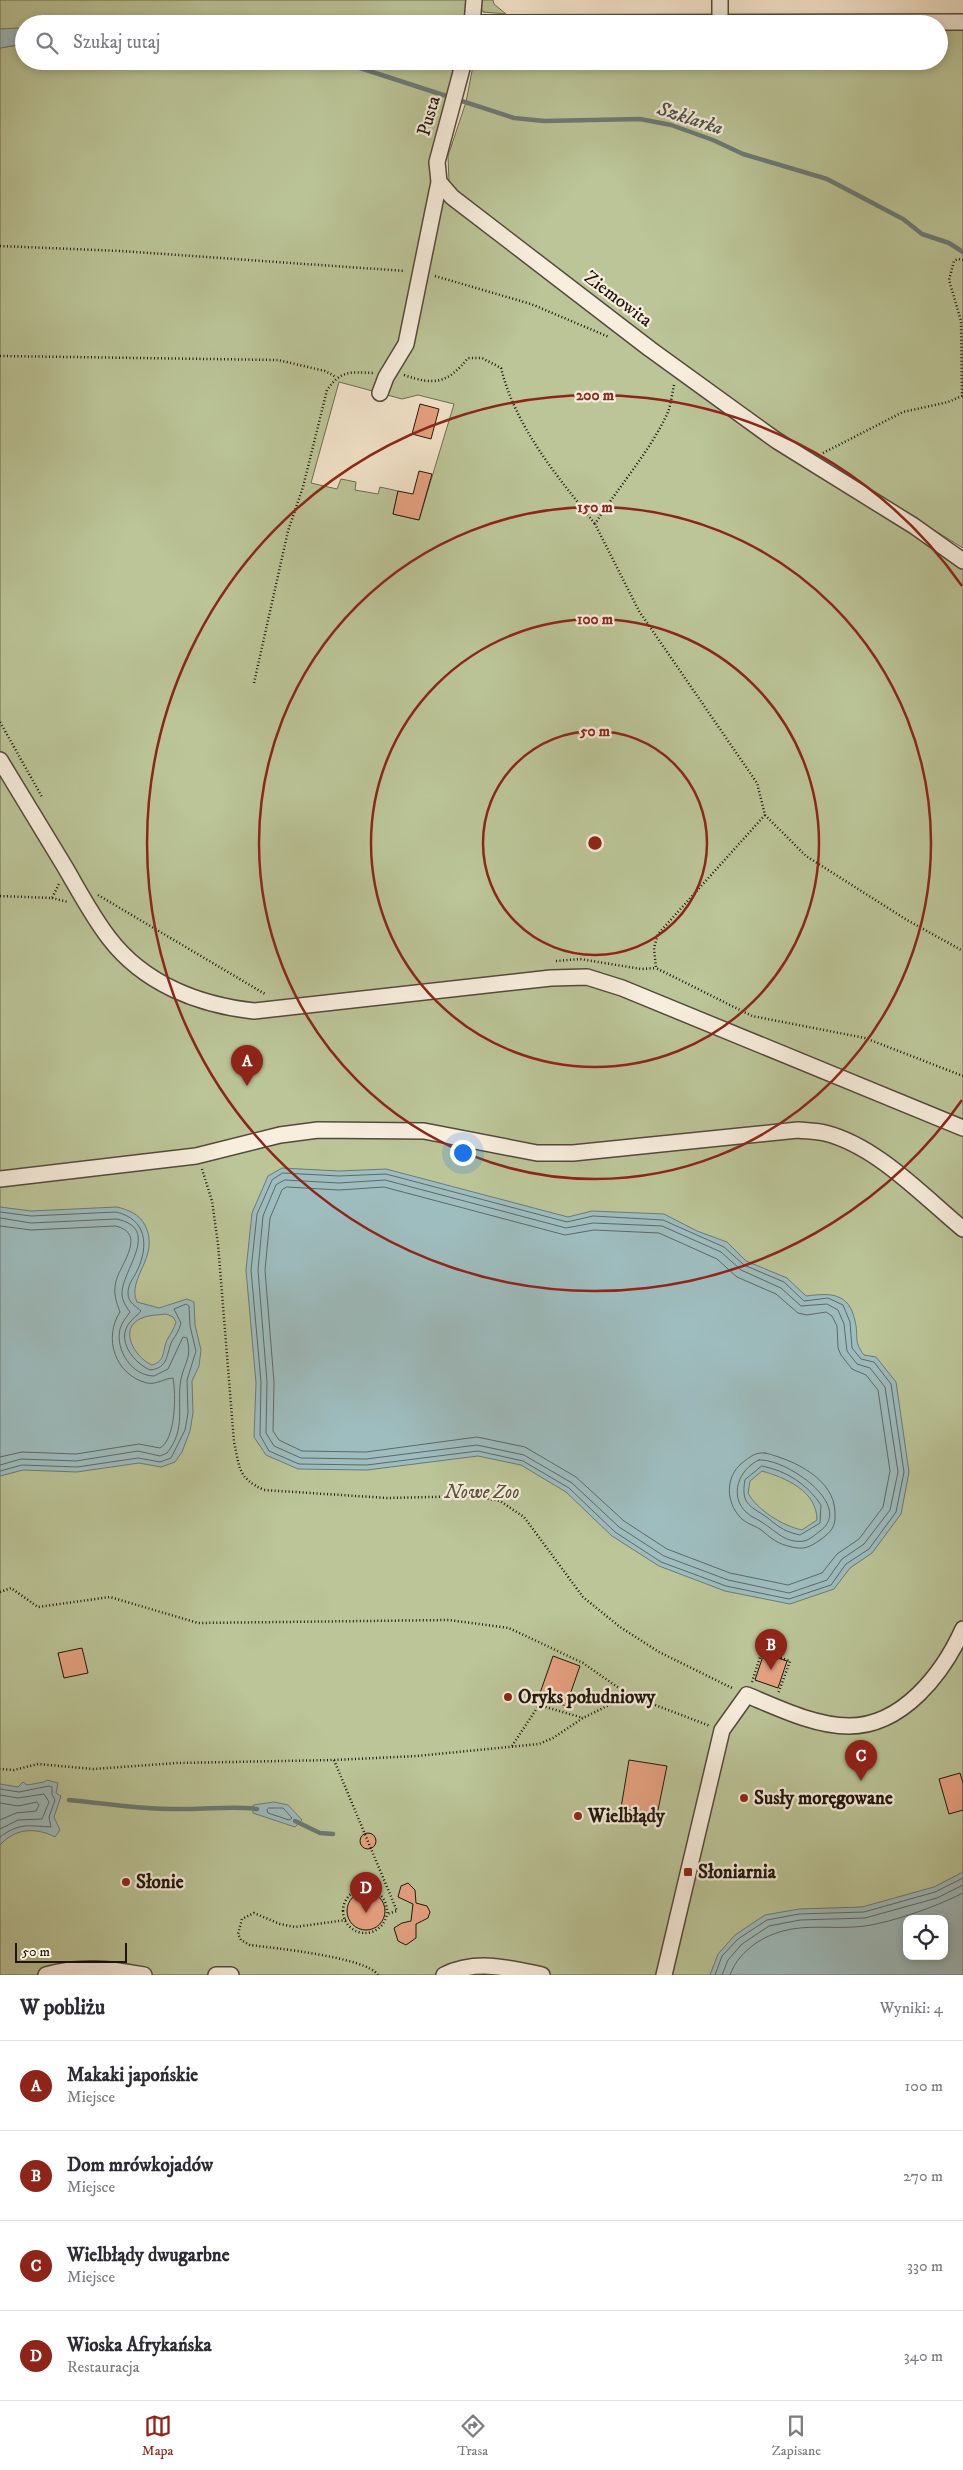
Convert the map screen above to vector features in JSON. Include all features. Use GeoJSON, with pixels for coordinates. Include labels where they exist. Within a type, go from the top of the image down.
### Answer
{"type":"FeatureCollection","features":[{"type":"Feature","properties":{"kind":"street"},"geometry":{"type":"LineString","coordinates":[[473,15],[474,0]]}},
{"type":"Feature","properties":{"kind":"street"},"geometry":{"type":"LineString","coordinates":[[720,0],[720,15]]}},
{"type":"Feature","properties":{"kind":"street"},"geometry":{"type":"LineString","coordinates":[[948,22],[963,22]]}},
{"type":"Feature","properties":{"kind":"street","name":"Pusta"},"geometry":{"type":"LineString","coordinates":[[439,182],[437,162],[462,70]]}},
{"type":"Feature","properties":{"kind":"street"},"geometry":{"type":"LineString","coordinates":[[380,392],[406,344],[439,182]]}},
{"type":"Feature","properties":{"kind":"street","name":"Ziemowita"},"geometry":{"type":"LineString","coordinates":[[439,182],[452,197],[678,369],[777,441],[914,526],[963,561]]}},
{"type":"Feature","properties":{"kind":"street"},"geometry":{"type":"LineString","coordinates":[[0,760],[110,940],[137,967],[164,985],[201,1001],[223,1007],[254,1011],[551,978],[587,977],[622,988],[963,1128]]}},
{"type":"Feature","properties":{"kind":"street"},"geometry":{"type":"LineString","coordinates":[[0,1179],[196,1156],[280,1135],[318,1130],[424,1131],[537,1153],[573,1153],[798,1130],[824,1133],[848,1141],[879,1159],[963,1230]]}},
{"type":"Feature","properties":{"kind":"street"},"geometry":{"type":"LineString","coordinates":[[664,1975],[722,1730],[747,1695],[826,1723],[850,1726],[872,1722],[897,1712],[936,1676],[948,1660],[963,1629]]}},
{"type":"Feature","properties":{"kind":"street"},"geometry":{"type":"LineString","coordinates":[[444,1975],[461,1967],[481,1965],[542,1975]]}},
{"type":"Feature","properties":{"kind":"street"},"geometry":{"type":"LineString","coordinates":[[46,1975],[80,1968],[104,1968],[144,1975]]}},
{"type":"Feature","properties":{"kind":"street"},"geometry":{"type":"LineString","coordinates":[[216,1975],[231,1975]]}},
{"type":"Feature","properties":{"kind":"path"},"geometry":{"type":"LineString","coordinates":[[0,246],[121,250],[420,273],[473,286],[531,304],[613,339]]}},
{"type":"Feature","properties":{"kind":"path"},"geometry":{"type":"LineString","coordinates":[[810,461],[903,412],[948,402],[962,396],[961,321],[949,280],[954,261],[958,259],[963,260]]}},
{"type":"Feature","properties":{"kind":"path"},"geometry":{"type":"LineString","coordinates":[[0,356],[278,360],[325,371],[336,377]]}},
{"type":"Feature","properties":{"kind":"path"},"geometry":{"type":"LineString","coordinates":[[254,683],[288,531],[303,487],[328,390],[336,377],[350,372],[389,373],[419,380],[442,381],[456,373],[468,358],[482,358],[501,368],[508,394],[546,463],[595,524],[639,611],[757,783],[765,815],[806,856],[900,915],[963,951]]}},
{"type":"Feature","properties":{"kind":"path"},"geometry":{"type":"LineString","coordinates":[[595,524],[616,490],[640,458],[668,411],[678,369]]}},
{"type":"Feature","properties":{"kind":"path"},"geometry":{"type":"LineString","coordinates":[[0,722],[46,806]]}},
{"type":"Feature","properties":{"kind":"path"},"geometry":{"type":"LineString","coordinates":[[656,968],[654,948],[658,934],[765,815]]}},
{"type":"Feature","properties":{"kind":"path"},"geometry":{"type":"LineString","coordinates":[[0,896],[52,898],[66,869]]}},
{"type":"Feature","properties":{"kind":"path"},"geometry":{"type":"LineString","coordinates":[[93,890],[264,994],[270,994]]}},
{"type":"Feature","properties":{"kind":"path"},"geometry":{"type":"LineString","coordinates":[[551,962],[580,959],[641,968],[656,968],[752,1016],[865,1038],[963,1076]]}},
{"type":"Feature","properties":{"kind":"path"},"geometry":{"type":"LineString","coordinates":[[196,1156],[212,1201],[218,1244],[234,1442],[240,1470],[248,1483],[264,1490],[387,1498],[474,1496],[500,1501],[524,1516],[583,1597],[620,1627],[659,1652],[747,1695],[762,1651],[790,1661],[774,1706]]}},
{"type":"Feature","properties":{"kind":"path"},"geometry":{"type":"LineString","coordinates":[[0,1592],[11,1588],[38,1607],[110,1597],[198,1623],[449,1620],[509,1628],[583,1662],[629,1696],[722,1730]]}},
{"type":"Feature","properties":{"kind":"path"},"geometry":{"type":"LineString","coordinates":[[0,1769],[14,1770],[38,1764],[93,1769],[178,1763],[334,1760],[417,1756],[540,1744],[553,1738],[583,1718],[629,1696]]}},
{"type":"Feature","properties":{"kind":"path"},"geometry":{"type":"LineString","coordinates":[[512,1746],[539,1705],[583,1718]]}},
{"type":"Feature","properties":{"kind":"path"},"geometry":{"type":"LineString","coordinates":[[334,1760],[397,1911],[387,1914]]}},
{"type":"Feature","properties":{"kind":"path"},"geometry":{"type":"LineString","coordinates":[[361,1890],[375,1891],[384,1900],[387,1914],[381,1926],[369,1933],[355,1930],[346,1920],[344,1914],[346,1901],[355,1892],[361,1890]]}},
{"type":"Feature","properties":{"kind":"path"},"geometry":{"type":"LineString","coordinates":[[346,1920],[295,1927],[280,1924],[254,1913],[242,1919],[238,1934],[241,1940],[250,1945],[319,1955],[367,1966],[378,1975]]}},
{"type":"Feature","properties":{"kind":"green space"},"geometry":{"type":"Polygon","coordinates":[[[0,0],[468,0],[466,15],[15,15],[15,29],[0,29],[0,0]]]}},
{"type":"Feature","properties":{"kind":"green space"},"geometry":{"type":"Polygon","coordinates":[[[482,0],[493,0],[494,4],[506,14],[483,12],[481,8],[482,0]]]}},
{"type":"Feature","properties":{"kind":"green space"},"geometry":{"type":"Polygon","coordinates":[[[948,28],[963,28],[963,548],[834,468],[688,371],[465,199],[449,181],[448,156],[466,102],[472,70],[948,70],[948,28]]]}},
{"type":"Feature","properties":{"kind":"green space","name":"Nowe Zoo"},"geometry":{"type":"Polygon","coordinates":[[[15,46],[15,70],[456,70],[435,183],[963,568],[963,1975],[0,1975],[0,48],[15,46]],[[339,382],[311,483],[337,489],[341,479],[356,482],[355,490],[378,494],[380,487],[398,491],[393,514],[419,520],[454,404],[418,395],[402,399],[339,382]]]}},
{"type":"Feature","properties":{"kind":"water"},"geometry":{"type":"Polygon","coordinates":[[[15,28],[15,46],[0,48],[0,29],[15,28]]]}},
{"type":"Feature","properties":{"kind":"water"},"geometry":{"type":"Polygon","coordinates":[[[282,1168],[339,1171],[386,1169],[568,1217],[592,1211],[664,1214],[697,1231],[727,1242],[746,1261],[787,1278],[806,1296],[837,1296],[848,1304],[852,1311],[856,1326],[857,1342],[864,1355],[876,1357],[896,1382],[909,1472],[901,1514],[872,1553],[850,1568],[834,1589],[790,1604],[725,1591],[659,1566],[612,1536],[566,1492],[521,1465],[478,1456],[367,1470],[298,1469],[266,1455],[254,1437],[256,1383],[246,1270],[252,1213],[268,1176],[282,1168]],[[762,1471],[750,1481],[748,1493],[764,1511],[787,1525],[802,1530],[817,1520],[816,1510],[812,1501],[799,1487],[762,1471]]]}},
{"type":"Feature","properties":{"kind":"water"},"geometry":{"type":"Polygon","coordinates":[[[0,1207],[31,1211],[117,1207],[130,1211],[143,1221],[149,1237],[147,1257],[136,1284],[137,1302],[159,1308],[187,1299],[194,1302],[195,1325],[201,1350],[199,1366],[192,1381],[193,1413],[190,1431],[182,1452],[175,1462],[161,1467],[139,1463],[77,1472],[23,1470],[0,1476],[0,1207]],[[166,1314],[145,1317],[135,1323],[131,1329],[131,1343],[135,1350],[152,1365],[162,1358],[167,1340],[176,1322],[173,1317],[166,1314]]]}},
{"type":"Feature","properties":{"kind":"water"},"geometry":{"type":"Polygon","coordinates":[[[47,1780],[58,1783],[56,1793],[61,1796],[54,1817],[60,1830],[55,1837],[33,1831],[19,1832],[6,1839],[0,1845],[0,1784],[18,1787],[23,1782],[27,1785],[47,1780]]]}},
{"type":"Feature","properties":{"kind":"water"},"geometry":{"type":"Polygon","coordinates":[[[274,1802],[288,1805],[302,1820],[295,1827],[253,1813],[253,1805],[274,1802]]]}},
{"type":"Feature","properties":{"kind":"water"},"geometry":{"type":"Polygon","coordinates":[[[963,1872],[963,1975],[710,1975],[718,1954],[735,1935],[765,1915],[799,1909],[862,1907],[934,1887],[963,1872]]]}},
{"type":"Feature","properties":{"kind":"building"},"geometry":{"type":"Polygon","coordinates":[[[420,404],[439,409],[431,439],[412,434],[420,404]]]}},
{"type":"Feature","properties":{"kind":"building"},"geometry":{"type":"Polygon","coordinates":[[[419,471],[432,474],[419,520],[393,514],[398,491],[413,494],[419,471]]]}},
{"type":"Feature","properties":{"kind":"building"},"geometry":{"type":"Polygon","coordinates":[[[82,1648],[88,1673],[64,1678],[58,1653],[82,1648]]]}},
{"type":"Feature","properties":{"kind":"building"},"geometry":{"type":"Polygon","coordinates":[[[764,1653],[787,1661],[778,1688],[755,1680],[764,1653]]]}},
{"type":"Feature","properties":{"kind":"building"},"geometry":{"type":"Polygon","coordinates":[[[553,1656],[580,1666],[566,1706],[539,1696],[553,1656]]]}},
{"type":"Feature","properties":{"kind":"building"},"geometry":{"type":"Polygon","coordinates":[[[629,1760],[667,1766],[657,1815],[621,1808],[629,1760]]]}},
{"type":"Feature","properties":{"kind":"building"},"geometry":{"type":"Polygon","coordinates":[[[960,1773],[963,1783],[963,1810],[949,1814],[939,1779],[960,1773]]]}},
{"type":"Feature","properties":{"kind":"building"},"geometry":{"type":"Polygon","coordinates":[[[368,1833],[374,1835],[376,1841],[374,1847],[368,1849],[362,1847],[360,1841],[362,1835],[368,1833]]]}},
{"type":"Feature","properties":{"kind":"building"},"geometry":{"type":"Polygon","coordinates":[[[408,1883],[415,1890],[416,1903],[427,1906],[430,1912],[428,1918],[416,1924],[416,1938],[406,1945],[398,1941],[394,1928],[402,1923],[411,1921],[413,1904],[398,1897],[401,1886],[408,1883]]]}},
{"type":"Feature","properties":{"kind":"building"},"geometry":{"type":"Polygon","coordinates":[[[366,1892],[380,1897],[385,1911],[380,1925],[366,1930],[352,1925],[347,1911],[352,1897],[366,1892]]]}},
{"type":"Feature","properties":{"kind":"waterway","name":"Szklarka"},"geometry":{"type":"LineString","coordinates":[[366,70],[514,118],[544,121],[640,119],[671,125],[713,140],[743,154],[827,179],[903,219],[922,234],[949,243],[963,252]]}},
{"type":"Feature","properties":{"kind":"waterway"},"geometry":{"type":"LineString","coordinates":[[69,1800],[158,1809],[257,1809]]}},
{"type":"Feature","properties":{"kind":"waterway"},"geometry":{"type":"LineString","coordinates":[[295,1821],[320,1833],[333,1834]]}},
{"type":"Feature","properties":{"kind":"place","name":"Makaki japońskie"},"geometry":{"type":"Point","coordinates":[247,1086]}},
{"type":"Feature","properties":{"kind":"place","name":"Dom mrówkojadów"},"geometry":{"type":"Point","coordinates":[771,1670]}},
{"type":"Feature","properties":{"kind":"place","name":"Oryks południowy"},"geometry":{"type":"Point","coordinates":[508,1697]}},
{"type":"Feature","properties":{"kind":"place","name":"Wielbłądy dwugarbne"},"geometry":{"type":"Point","coordinates":[861,1781]}},
{"type":"Feature","properties":{"kind":"place","name":"Susły moręgowane"},"geometry":{"type":"Point","coordinates":[744,1798]}},
{"type":"Feature","properties":{"kind":"place","name":"Wielbłądy"},"geometry":{"type":"Point","coordinates":[578,1816]}},
{"type":"Feature","properties":{"kind":"place","name":"Słoniarnia"},"geometry":{"type":"Point","coordinates":[688,1872]}},
{"type":"Feature","properties":{"kind":"place","name":"Słonie"},"geometry":{"type":"Point","coordinates":[126,1882]}},
{"type":"Feature","properties":{"kind":"place","name":"Wioska Afrykańska"},"geometry":{"type":"Point","coordinates":[366,1913]}}]}
